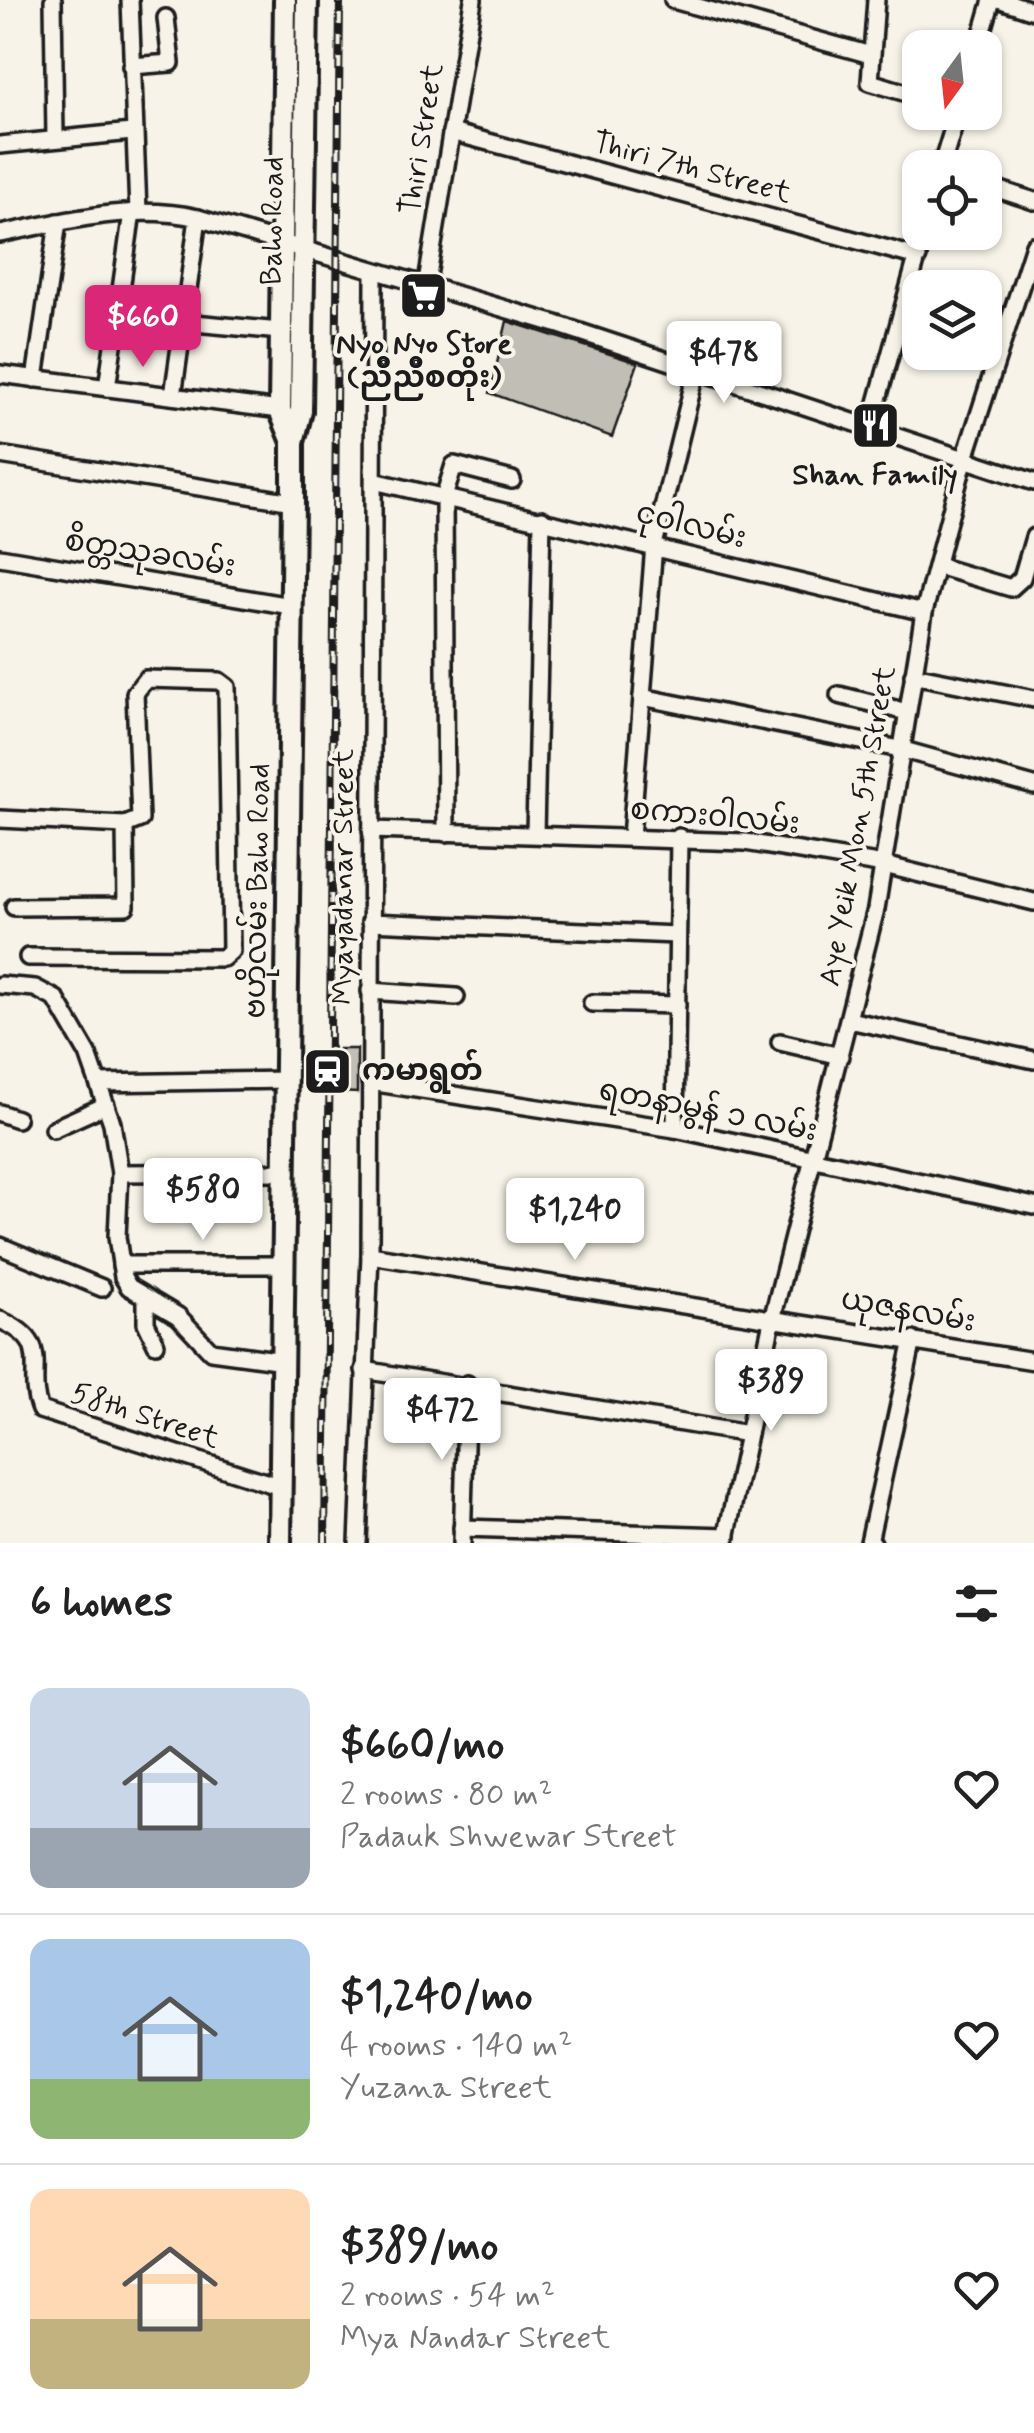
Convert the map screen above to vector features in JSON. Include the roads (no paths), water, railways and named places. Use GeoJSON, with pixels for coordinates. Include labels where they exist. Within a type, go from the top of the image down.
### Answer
{"type":"FeatureCollection","features":[{"type":"Feature","properties":{"kind":"main road","name":"ဗဟိုလမ်း Baho Road"},"geometry":{"type":"LineString","coordinates":[[280,1543],[293,502],[293,442],[280,410],[285,0]]}},
{"type":"Feature","properties":{"kind":"main road","name":"Baho Road"},"geometry":{"type":"LineString","coordinates":[[293,442],[301,411],[308,0]]}},
{"type":"Feature","properties":{"kind":"street"},"geometry":{"type":"LineString","coordinates":[[52,0],[55,138]]}},
{"type":"Feature","properties":{"kind":"street"},"geometry":{"type":"LineString","coordinates":[[107,388],[135,212],[130,0]]}},
{"type":"Feature","properties":{"kind":"street","name":"Thiri Street"},"geometry":{"type":"LineString","coordinates":[[426,288],[473,0]]}},
{"type":"Feature","properties":{"kind":"street"},"geometry":{"type":"LineString","coordinates":[[672,0],[871,55]]}},
{"type":"Feature","properties":{"kind":"street"},"geometry":{"type":"LineString","coordinates":[[876,0],[870,82],[902,92]]}},
{"type":"Feature","properties":{"kind":"street"},"geometry":{"type":"LineString","coordinates":[[983,30],[992,0]]}},
{"type":"Feature","properties":{"kind":"street"},"geometry":{"type":"LineString","coordinates":[[1001,0],[1034,11]]}},
{"type":"Feature","properties":{"kind":"street"},"geometry":{"type":"LineString","coordinates":[[132,66],[171,64],[166,18]]}},
{"type":"Feature","properties":{"kind":"street"},"geometry":{"type":"LineString","coordinates":[[0,146],[132,132]]}},
{"type":"Feature","properties":{"kind":"street","name":"Thiri 7th Street"},"geometry":{"type":"LineString","coordinates":[[451,132],[918,257]]}},
{"type":"Feature","properties":{"kind":"street"},"geometry":{"type":"LineString","coordinates":[[1002,191],[1034,201]]}},
{"type":"Feature","properties":{"kind":"street"},"geometry":{"type":"LineString","coordinates":[[0,234],[135,212],[162,210],[198,218],[556,324],[1034,482]]}},
{"type":"Feature","properties":{"kind":"street"},"geometry":{"type":"LineString","coordinates":[[173,396],[198,218]]}},
{"type":"Feature","properties":{"kind":"street"},"geometry":{"type":"LineString","coordinates":[[35,379],[58,222]]}},
{"type":"Feature","properties":{"kind":"street","name":"Aye Yeik Mon 5th Street"},"geometry":{"type":"LineString","coordinates":[[726,1540],[773,1316],[849,1020],[884,865],[924,612],[964,461],[1034,245]]}},
{"type":"Feature","properties":{"kind":"street"},"geometry":{"type":"LineString","coordinates":[[870,428],[920,250]]}},
{"type":"Feature","properties":{"kind":"street","name":"Myayadanar Street"},"geometry":{"type":"LineString","coordinates":[[358,1543],[370,1255],[374,272]]}},
{"type":"Feature","properties":{"kind":"street"},"geometry":{"type":"LineString","coordinates":[[183,322],[280,331]]}},
{"type":"Feature","properties":{"kind":"street"},"geometry":{"type":"LineString","coordinates":[[631,836],[654,544],[696,373]]}},
{"type":"Feature","properties":{"kind":"street"},"geometry":{"type":"LineString","coordinates":[[0,374],[280,410]]}},
{"type":"Feature","properties":{"kind":"street"},"geometry":{"type":"LineString","coordinates":[[0,455],[293,502]]}},
{"type":"Feature","properties":{"kind":"street"},"geometry":{"type":"LineString","coordinates":[[446,832],[444,497],[454,465],[512,480]]}},
{"type":"Feature","properties":{"kind":"street","name":"ငုဝါလမ်း"},"geometry":{"type":"LineString","coordinates":[[374,480],[654,544],[924,612]]}},
{"type":"Feature","properties":{"kind":"street"},"geometry":{"type":"LineString","coordinates":[[536,834],[542,518]]}},
{"type":"Feature","properties":{"kind":"street"},"geometry":{"type":"LineString","coordinates":[[937,566],[1011,588],[1022,578],[1034,537]]}},
{"type":"Feature","properties":{"kind":"street","name":"စိတ္တသုခလမ်း"},"geometry":{"type":"LineString","coordinates":[[0,557],[291,606]]}},
{"type":"Feature","properties":{"kind":"street"},"geometry":{"type":"LineString","coordinates":[[913,675],[1034,699]]}},
{"type":"Feature","properties":{"kind":"street"},"geometry":{"type":"LineString","coordinates":[[0,819],[125,825],[140,819],[135,693],[146,679],[224,682],[231,951],[223,958],[28,957]]}},
{"type":"Feature","properties":{"kind":"street"},"geometry":{"type":"LineString","coordinates":[[840,695],[907,712]]}},
{"type":"Feature","properties":{"kind":"street"},"geometry":{"type":"LineString","coordinates":[[642,697],[900,749],[1034,786]]}},
{"type":"Feature","properties":{"kind":"street"},"geometry":{"type":"LineString","coordinates":[[14,906],[126,906],[125,825]]}},
{"type":"Feature","properties":{"kind":"street","name":"စကား၀ါလမ်း"},"geometry":{"type":"LineString","coordinates":[[372,830],[679,837],[884,865],[1034,902]]}},
{"type":"Feature","properties":{"kind":"street"},"geometry":{"type":"LineString","coordinates":[[675,1129],[679,837]]}},
{"type":"Feature","properties":{"kind":"street"},"geometry":{"type":"LineString","coordinates":[[370,922],[678,935]]}},
{"type":"Feature","properties":{"kind":"street"},"geometry":{"type":"LineString","coordinates":[[0,985],[35,988],[56,998],[88,1054],[106,1105],[120,1173],[117,1237],[129,1287],[178,1316],[211,1351],[284,1361]]}},
{"type":"Feature","properties":{"kind":"street"},"geometry":{"type":"LineString","coordinates":[[370,991],[456,996]]}},
{"type":"Feature","properties":{"kind":"street"},"geometry":{"type":"LineString","coordinates":[[592,1002],[676,1005]]}},
{"type":"Feature","properties":{"kind":"street"},"geometry":{"type":"LineString","coordinates":[[849,1020],[1034,1060]]}},
{"type":"Feature","properties":{"kind":"street"},"geometry":{"type":"LineString","coordinates":[[780,1042],[840,1056]]}},
{"type":"Feature","properties":{"kind":"street"},"geometry":{"type":"LineString","coordinates":[[98,1083],[287,1080]]}},
{"type":"Feature","properties":{"kind":"street","name":"ရတနာမွန် ၁ လမ်း"},"geometry":{"type":"LineString","coordinates":[[370,1082],[675,1129],[1034,1206]]}},
{"type":"Feature","properties":{"kind":"street"},"geometry":{"type":"LineString","coordinates":[[53,1129],[106,1105]]}},
{"type":"Feature","properties":{"kind":"street"},"geometry":{"type":"LineString","coordinates":[[0,1113],[17,1120]]}},
{"type":"Feature","properties":{"kind":"street"},"geometry":{"type":"LineString","coordinates":[[120,1173],[287,1172]]}},
{"type":"Feature","properties":{"kind":"street"},"geometry":{"type":"LineString","coordinates":[[0,1246],[102,1288]]}},
{"type":"Feature","properties":{"kind":"street","name":"ယုဇနလမ်း"},"geometry":{"type":"LineString","coordinates":[[370,1255],[773,1316],[1034,1361]]}},
{"type":"Feature","properties":{"kind":"street"},"geometry":{"type":"LineString","coordinates":[[121,1265],[285,1265]]}},
{"type":"Feature","properties":{"kind":"street"},"geometry":{"type":"LineString","coordinates":[[146,1297],[146,1323],[156,1344]]}},
{"type":"Feature","properties":{"kind":"street","name":"58th Street"},"geometry":{"type":"LineString","coordinates":[[0,1320],[23,1332],[34,1347],[40,1410],[281,1487]]}},
{"type":"Feature","properties":{"kind":"street"},"geometry":{"type":"LineString","coordinates":[[870,1543],[914,1340]]}},
{"type":"Feature","properties":{"kind":"street"},"geometry":{"type":"LineString","coordinates":[[364,1370],[467,1384],[748,1434]]}},
{"type":"Feature","properties":{"kind":"street"},"geometry":{"type":"LineString","coordinates":[[467,1384],[462,1536],[726,1540]]}},
{"type":"Feature","properties":{"kind":"railway"},"geometry":{"type":"LineString","coordinates":[[325,1543],[340,0]]}},
{"type":"Feature","properties":{"kind":"place","name":"Nyo Nyo Store (ညိဳညိဳစတိုး)"},"geometry":{"type":"Point","coordinates":[424,295]}},
{"type":"Feature","properties":{"kind":"place","name":"Shan Family"},"geometry":{"type":"Point","coordinates":[875,426]}},
{"type":"Feature","properties":{"kind":"place","name":"ကမာရွတ်"},"geometry":{"type":"Point","coordinates":[327,1071]}}]}
